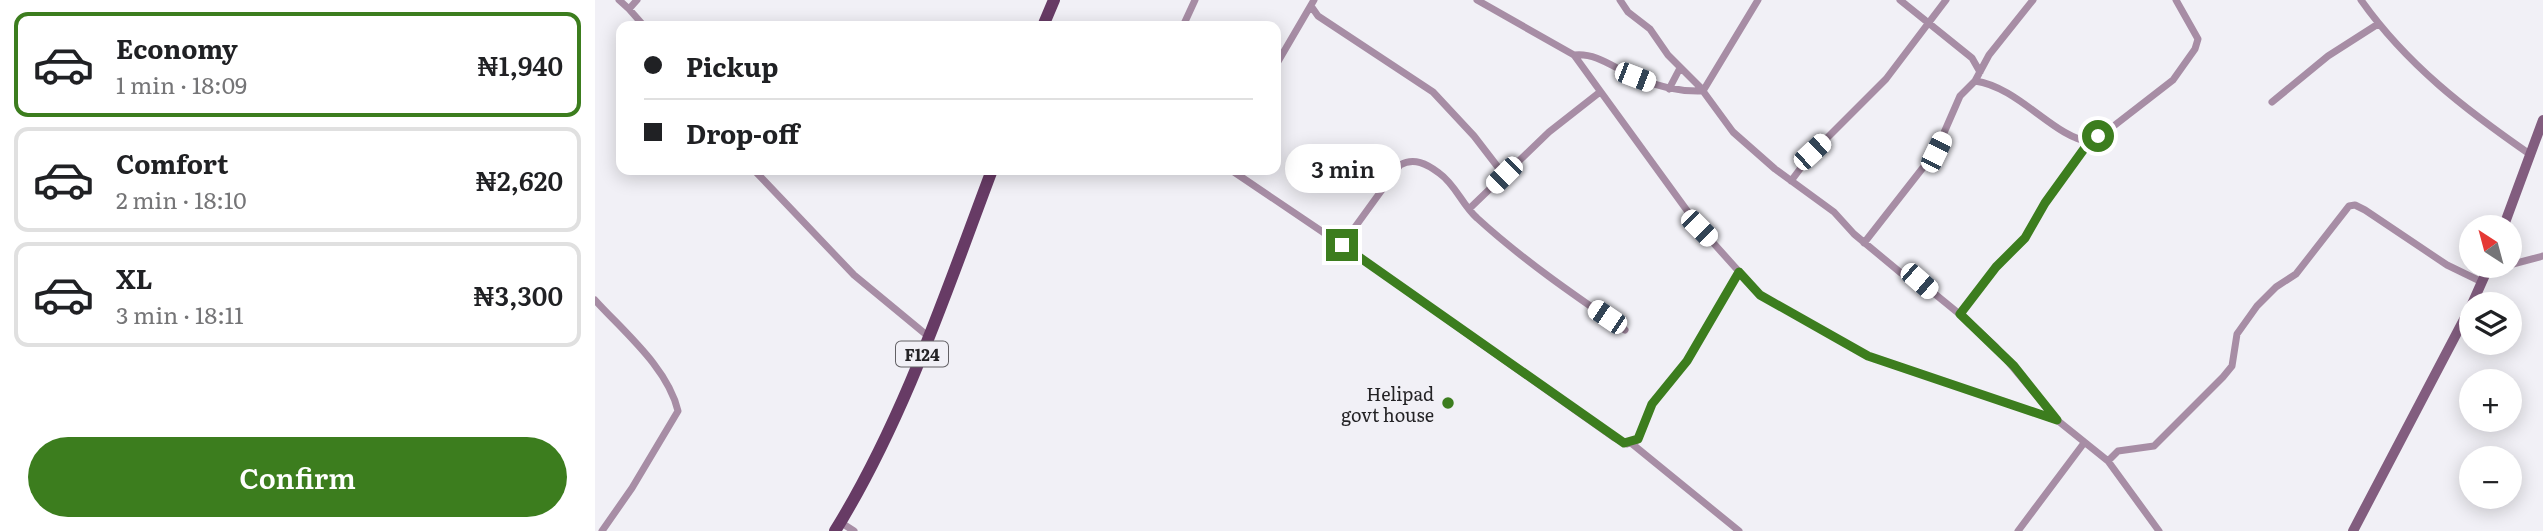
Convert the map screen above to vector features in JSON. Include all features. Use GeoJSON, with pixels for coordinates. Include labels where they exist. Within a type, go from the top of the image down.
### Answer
{"type":"FeatureCollection","features":[{"type":"Feature","properties":{"kind":"main road"},"geometry":{"type":"LineString","coordinates":[[1045,21],[1053,0]]}},
{"type":"Feature","properties":{"kind":"main road","name":"F124"},"geometry":{"type":"LineString","coordinates":[[837,526],[877,454],[929,337],[987,175]]}},
{"type":"Feature","properties":{"kind":"street"},"geometry":{"type":"LineString","coordinates":[[619,0],[640,21]]}},
{"type":"Feature","properties":{"kind":"street"},"geometry":{"type":"LineString","coordinates":[[629,9],[636,0]]}},
{"type":"Feature","properties":{"kind":"street"},"geometry":{"type":"LineString","coordinates":[[1185,21],[1195,0]]}},
{"type":"Feature","properties":{"kind":"street"},"geometry":{"type":"LineString","coordinates":[[1477,0],[1574,55],[1699,228],[1760,295],[1868,356],[2057,420]]}},
{"type":"Feature","properties":{"kind":"street"},"geometry":{"type":"LineString","coordinates":[[1620,0],[1628,12],[1650,29],[1679,68],[1703,90],[1726,125],[1791,181],[1834,212],[1864,243],[1960,314],[2014,366],[2057,420],[2108,461],[2159,531]]}},
{"type":"Feature","properties":{"kind":"street"},"geometry":{"type":"LineString","coordinates":[[1900,0],[1972,58],[1985,62]]}},
{"type":"Feature","properties":{"kind":"street"},"geometry":{"type":"LineString","coordinates":[[1791,181],[1812,152],[1867,101],[1946,0]]}},
{"type":"Feature","properties":{"kind":"street"},"geometry":{"type":"LineString","coordinates":[[1864,243],[1936,152],[1960,96],[1975,81],[1985,62],[2033,0]]}},
{"type":"Feature","properties":{"kind":"street"},"geometry":{"type":"LineString","coordinates":[[1960,314],[1996,267],[2025,238],[2045,203],[2082,152],[2091,142],[2173,80],[2195,49],[2198,39],[2194,27],[2176,0]]}},
{"type":"Feature","properties":{"kind":"street"},"geometry":{"type":"LineString","coordinates":[[2361,0],[2378,24],[2421,72],[2531,155]]}},
{"type":"Feature","properties":{"kind":"street"},"geometry":{"type":"LineString","coordinates":[[1703,90],[1756,1]]}},
{"type":"Feature","properties":{"kind":"street"},"geometry":{"type":"LineString","coordinates":[[1313,3],[1318,16],[1433,92],[1474,136],[1504,175]]}},
{"type":"Feature","properties":{"kind":"street"},"geometry":{"type":"LineString","coordinates":[[1281,57],[1313,3]]}},
{"type":"Feature","properties":{"kind":"street"},"geometry":{"type":"LineString","coordinates":[[1304,18],[1318,16]]}},
{"type":"Feature","properties":{"kind":"street"},"geometry":{"type":"LineString","coordinates":[[2271,102],[2328,56],[2378,24]]}},
{"type":"Feature","properties":{"kind":"street"},"geometry":{"type":"LineString","coordinates":[[1574,55],[1588,55],[1669,89],[1703,90]]}},
{"type":"Feature","properties":{"kind":"street"},"geometry":{"type":"LineString","coordinates":[[1972,58],[1988,83]]}},
{"type":"Feature","properties":{"kind":"street"},"geometry":{"type":"LineString","coordinates":[[1669,89],[1679,68]]}},
{"type":"Feature","properties":{"kind":"street"},"geometry":{"type":"LineString","coordinates":[[1975,81],[1988,83],[2036,110],[2078,141],[2091,142]]}},
{"type":"Feature","properties":{"kind":"street"},"geometry":{"type":"LineString","coordinates":[[1469,209],[1549,132],[1600,92]]}},
{"type":"Feature","properties":{"kind":"street"},"geometry":{"type":"LineString","coordinates":[[2508,215],[2543,120]]}},
{"type":"Feature","properties":{"kind":"street"},"geometry":{"type":"LineString","coordinates":[[2078,141],[2082,152]]}},
{"type":"Feature","properties":{"kind":"street"},"geometry":{"type":"LineString","coordinates":[[1342,245],[1365,217],[1396,170],[1406,162],[1416,161],[1439,172],[1453,185],[1469,209],[1547,275],[1625,330]]}},
{"type":"Feature","properties":{"kind":"street"},"geometry":{"type":"LineString","coordinates":[[759,175],[853,275],[897,314],[929,337]]}},
{"type":"Feature","properties":{"kind":"street"},"geometry":{"type":"LineString","coordinates":[[1238,175],[1613,437],[1631,443],[1739,531]]}},
{"type":"Feature","properties":{"kind":"street"},"geometry":{"type":"LineString","coordinates":[[2108,461],[2119,451],[2143,449],[2158,443],[2224,377],[2232,366],[2237,334],[2257,306],[2276,286],[2296,274],[2349,206],[2365,210],[2447,265],[2482,282]]}},
{"type":"Feature","properties":{"kind":"street"},"geometry":{"type":"LineString","coordinates":[[2522,262],[2543,256]]}},
{"type":"Feature","properties":{"kind":"street"},"geometry":{"type":"LineString","coordinates":[[1631,443],[1638,439],[1652,404],[1687,361],[1739,272]]}},
{"type":"Feature","properties":{"kind":"street"},"geometry":{"type":"LineString","coordinates":[[2477,292],[2484,278]]}},
{"type":"Feature","properties":{"kind":"street"},"geometry":{"type":"LineString","coordinates":[[595,300],[649,360],[664,381],[678,411],[632,488],[602,531]]}},
{"type":"Feature","properties":{"kind":"street"},"geometry":{"type":"LineString","coordinates":[[2353,531],[2459,328]]}},
{"type":"Feature","properties":{"kind":"street"},"geometry":{"type":"LineString","coordinates":[[2018,531],[2084,443]]}},
{"type":"Feature","properties":{"kind":"street"},"geometry":{"type":"LineString","coordinates":[[837,526],[854,531]]}},
{"type":"Feature","properties":{"kind":"place","name":"Helipad govt house"},"geometry":{"type":"Point","coordinates":[1448,403]}},
{"type":"Feature","properties":{"kind":"route"},"geometry":{"type":"LineString","coordinates":[[1342,245],[1489,351],[1624,443],[1638,439],[1652,404],[1687,361],[1713,311],[1739,272],[1760,295],[1868,356],[2057,420],[2014,366],[1960,314],[1996,267],[2025,238],[2045,203],[2084,149],[2098,136]]}}]}
